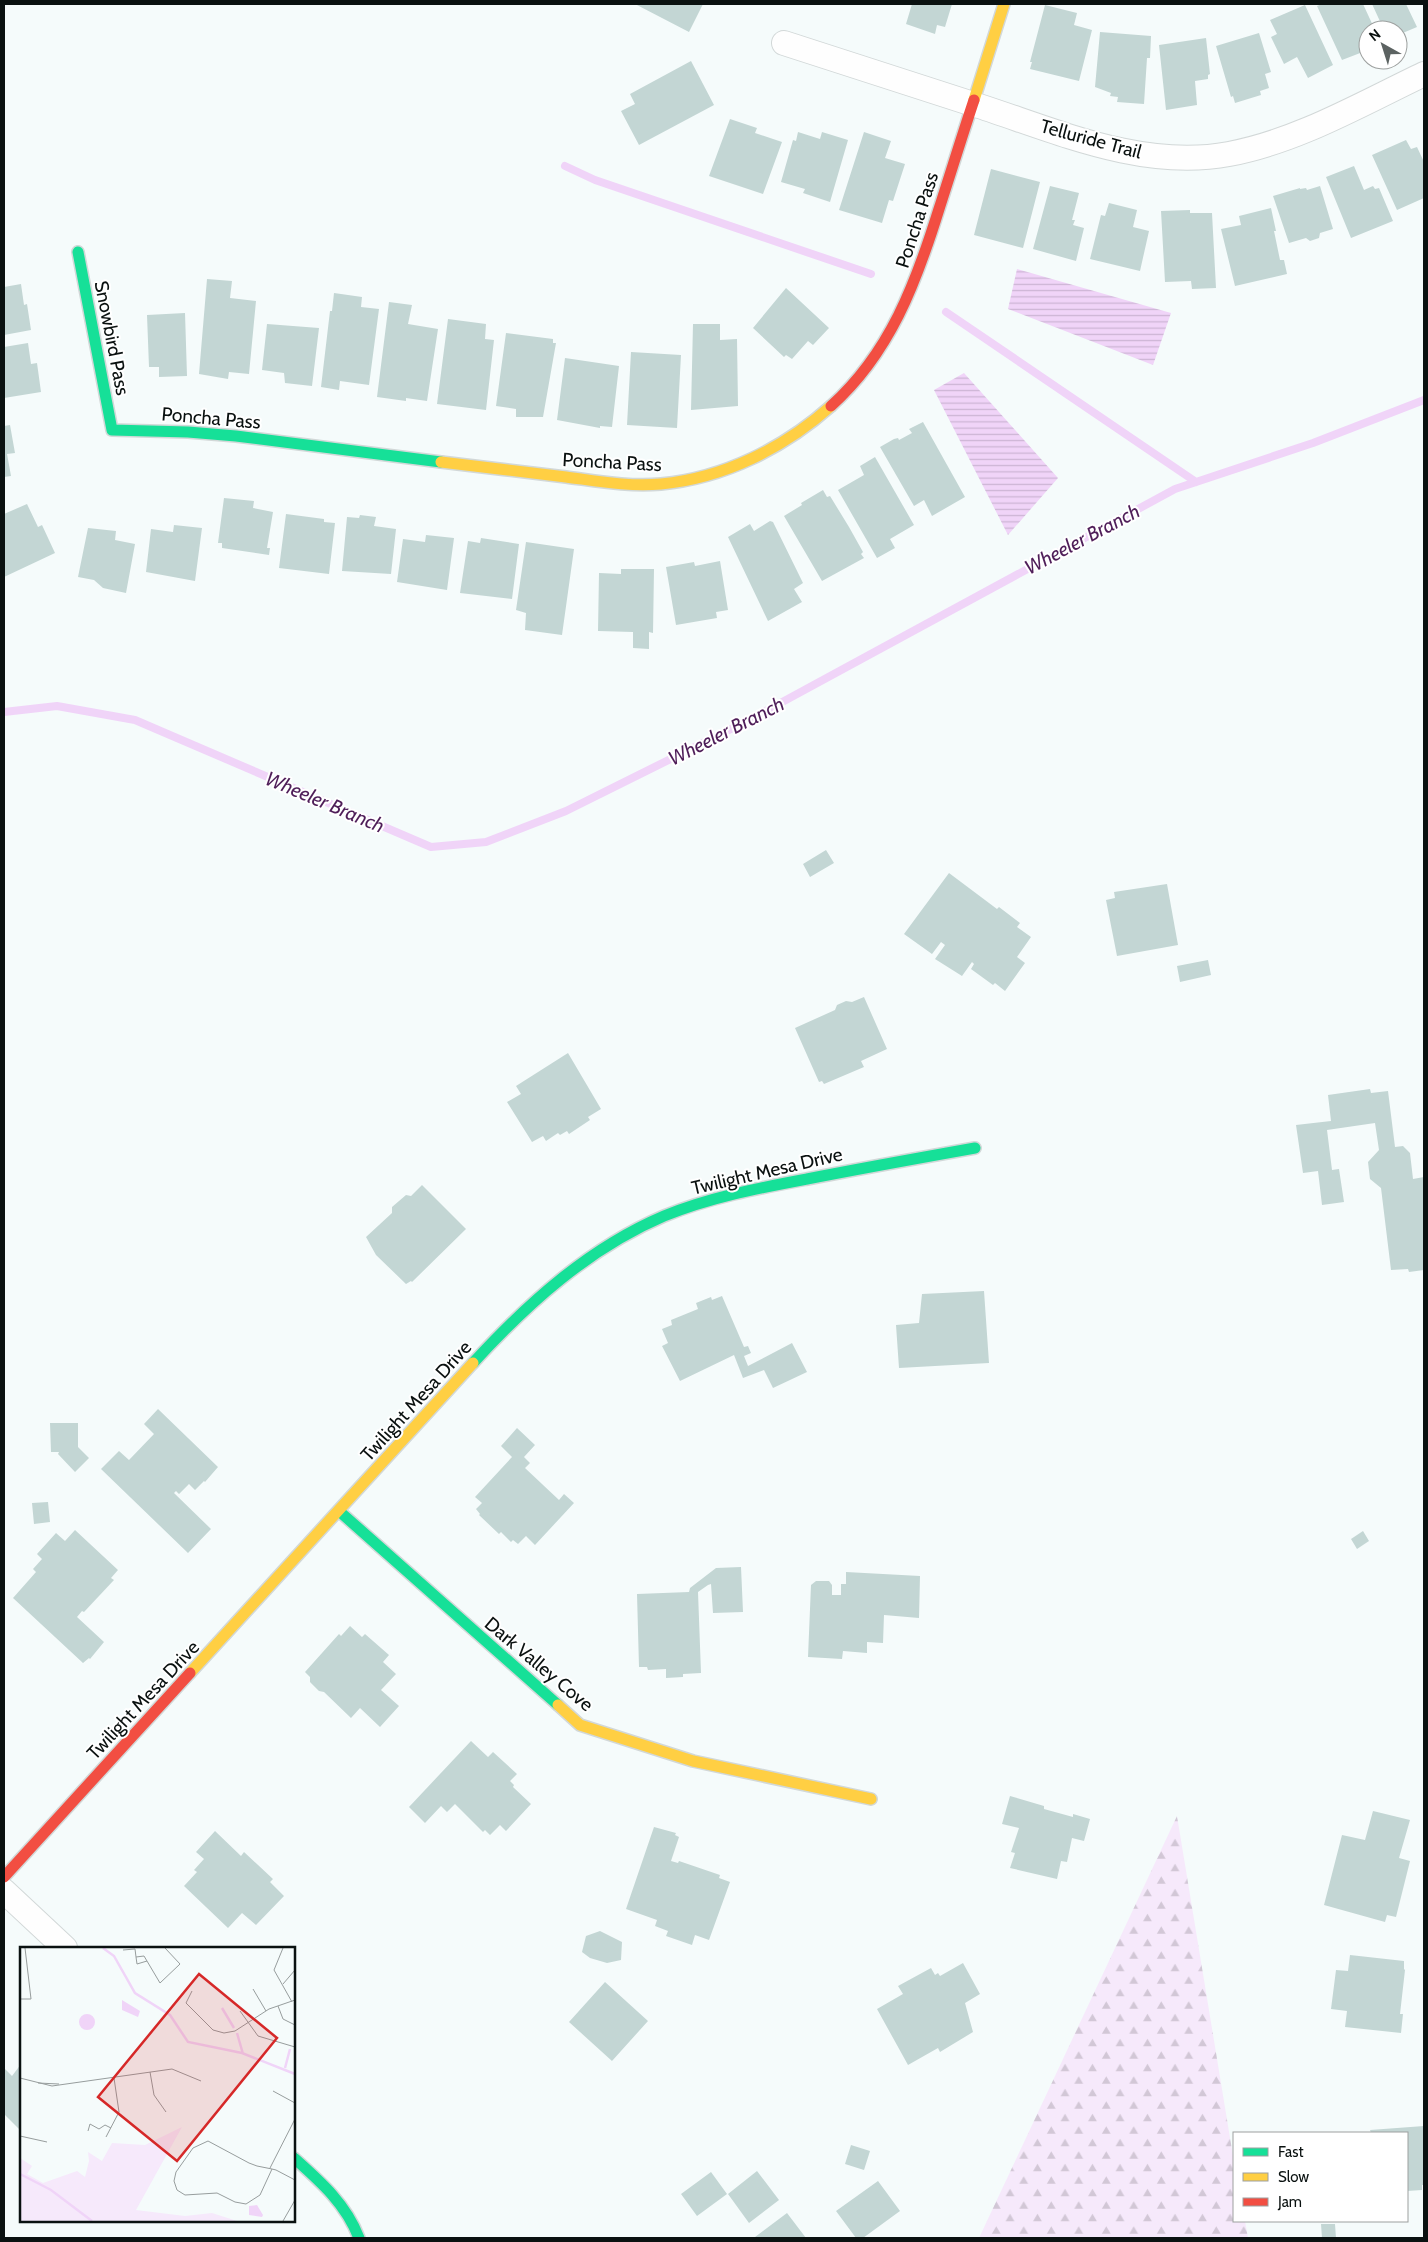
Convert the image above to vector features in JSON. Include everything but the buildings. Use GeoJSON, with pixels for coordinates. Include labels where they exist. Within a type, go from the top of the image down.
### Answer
{"type":"FeatureCollection","features":[{"type":"Feature","properties":{"kind":"street","name":"Poncha Pass"},"geometry":{"type":"LineString","coordinates":[[112,430],[188,432],[236,436],[612,483],[662,484],[714,473],[742,463],[790,438],[826,411],[856,381],[883,347],[910,296],[1004,4]]}},
{"type":"Feature","properties":{"kind":"street","name":"Telluride Trail"},"geometry":{"type":"LineString","coordinates":[[784,43],[1108,148],[1170,158],[1200,158],[1261,147],[1291,137],[1424,74]]}},
{"type":"Feature","properties":{"kind":"street","name":"Snowbird Pass"},"geometry":{"type":"LineString","coordinates":[[78,252],[112,430]]}},
{"type":"Feature","properties":{"kind":"street","name":"Twilight Mesa Drive"},"geometry":{"type":"LineString","coordinates":[[4,1877],[506,1327],[529,1304],[558,1280],[589,1257],[629,1233],[662,1217],[724,1196],[882,1164],[976,1148]]}},
{"type":"Feature","properties":{"kind":"street","name":"Dark Valley Cove"},"geometry":{"type":"LineString","coordinates":[[339,1511],[580,1725],[694,1761],[871,1800]]}},
{"type":"Feature","properties":{"kind":"street"},"geometry":{"type":"LineString","coordinates":[[4,1891],[65,1947]]}},
{"type":"Feature","properties":{"kind":"street"},"geometry":{"type":"LineString","coordinates":[[295,2159],[340,2201],[354,2222],[359,2238]]}},
{"type":"Feature","properties":{"kind":"green space"},"geometry":{"type":"Polygon","coordinates":[[[1177,1816],[1233,2156],[1233,2222],[1245,2222],[1248,2238],[979,2238],[1177,1816]]]}},
{"type":"Feature","properties":{"kind":"shaded area"},"geometry":{"type":"Polygon","coordinates":[[[1017,269],[1171,313],[1153,365],[1008,309],[1017,269]]]}},
{"type":"Feature","properties":{"kind":"shaded area"},"geometry":{"type":"Polygon","coordinates":[[[964,373],[1058,478],[1008,535],[934,390],[964,373]]]}},
{"type":"Feature","properties":{"kind":"waterway"},"geometry":{"type":"LineString","coordinates":[[565,166],[595,180],[871,274]]}},
{"type":"Feature","properties":{"kind":"waterway"},"geometry":{"type":"LineString","coordinates":[[946,312],[1196,482]]}},
{"type":"Feature","properties":{"kind":"waterway","name":"Wheeler Branch"},"geometry":{"type":"LineString","coordinates":[[4,712],[57,706],[135,720],[431,847],[486,842],[566,811],[751,719],[1175,489],[1313,443],[1424,400]]}},
{"type":"Feature","properties":{"kind":"traffic: fast"},"geometry":{"type":"LineString","coordinates":[[78,252],[112,430],[188,432],[236,436],[441,462]]}},
{"type":"Feature","properties":{"kind":"traffic: fast"},"geometry":{"type":"LineString","coordinates":[[473,1363],[516,1319],[561,1279],[610,1244],[664,1216],[699,1203],[753,1190],[975,1148]]}},
{"type":"Feature","properties":{"kind":"traffic: fast"},"geometry":{"type":"LineString","coordinates":[[339,1511],[558,1705]]}},
{"type":"Feature","properties":{"kind":"traffic: fast"},"geometry":{"type":"LineString","coordinates":[[295,2159],[332,2194],[354,2226],[359,2238]]}},
{"type":"Feature","properties":{"kind":"traffic: slow"},"geometry":{"type":"LineString","coordinates":[[974,100],[1004,4]]}},
{"type":"Feature","properties":{"kind":"traffic: slow"},"geometry":{"type":"LineString","coordinates":[[441,462],[625,484],[649,485],[684,481],[730,468],[773,448],[813,421],[831,406]]}},
{"type":"Feature","properties":{"kind":"traffic: slow"},"geometry":{"type":"LineString","coordinates":[[190,1673],[473,1363]]}},
{"type":"Feature","properties":{"kind":"traffic: slow"},"geometry":{"type":"LineString","coordinates":[[558,1705],[580,1725],[693,1761],[871,1799]]}},
{"type":"Feature","properties":{"kind":"traffic: jam"},"geometry":{"type":"LineString","coordinates":[[831,406],[870,363],[885,340],[910,290],[921,264],[974,100]]}},
{"type":"Feature","properties":{"kind":"traffic: jam"},"geometry":{"type":"LineString","coordinates":[[4,1877],[190,1673]]}}]}
